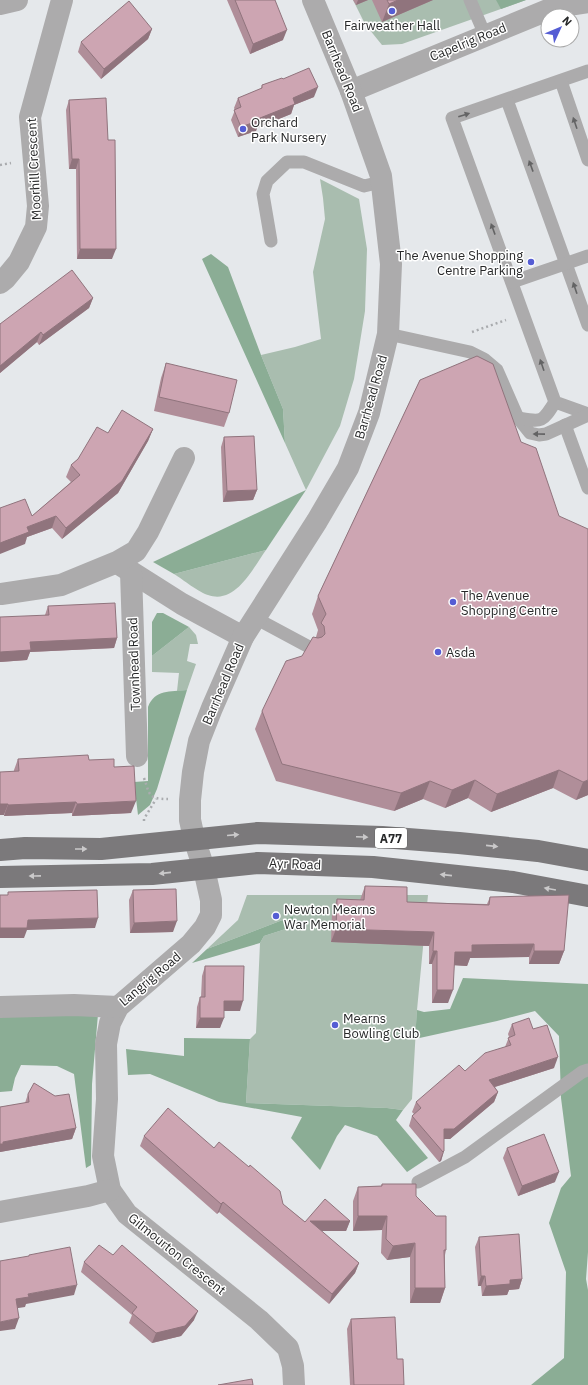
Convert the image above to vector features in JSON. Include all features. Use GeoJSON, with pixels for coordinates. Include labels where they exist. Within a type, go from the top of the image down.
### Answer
{"type":"FeatureCollection","features":[{"type":"Feature","properties":{"kind":"main road","name":"A77"},"geometry":{"type":"LineString","coordinates":[[0,850],[25,848],[101,849],[194,838],[258,833],[459,843],[538,851],[588,860]]}},
{"type":"Feature","properties":{"kind":"main road","name":"Ayr Road"},"geometry":{"type":"LineString","coordinates":[[0,877],[152,874],[204,870],[258,863],[373,867],[513,882],[588,896]]}},
{"type":"Feature","properties":{"kind":"street"},"geometry":{"type":"LineString","coordinates":[[0,4],[17,0]]}},
{"type":"Feature","properties":{"kind":"street","name":"Moorhill Crescent"},"geometry":{"type":"LineString","coordinates":[[0,283],[5,280],[19,262],[36,227],[38,206],[30,117],[62,0]]}},
{"type":"Feature","properties":{"kind":"street","name":"Barrhead Road"},"geometry":{"type":"LineString","coordinates":[[194,838],[190,820],[190,800],[193,772],[199,741],[243,637],[318,521],[348,468],[369,413],[388,334],[391,264],[381,176],[351,90],[313,0]]}},
{"type":"Feature","properties":{"kind":"street","name":"Capelrig Road"},"geometry":{"type":"LineString","coordinates":[[351,90],[555,7],[588,2]]}},
{"type":"Feature","properties":{"kind":"street"},"geometry":{"type":"LineString","coordinates":[[1,594],[61,585],[124,567],[144,538],[184,458]]}},
{"type":"Feature","properties":{"kind":"street"},"geometry":{"type":"LineString","coordinates":[[124,567],[182,604],[243,637]]}},
{"type":"Feature","properties":{"kind":"street","name":"Townhead Road"},"geometry":{"type":"LineString","coordinates":[[124,567],[137,756]]}},
{"type":"Feature","properties":{"kind":"street","name":"Langrig Road"},"geometry":{"type":"LineString","coordinates":[[0,1007],[74,1005],[118,1007],[191,944],[205,928],[211,915],[211,900],[194,838]]}},
{"type":"Feature","properties":{"kind":"street","name":"Gilmourton Crescent"},"geometry":{"type":"LineString","coordinates":[[118,1007],[110,1023],[106,1044],[107,1100],[103,1156],[110,1190],[127,1214],[259,1320],[288,1348],[293,1366],[294,1385]]}},
{"type":"Feature","properties":{"kind":"street"},"geometry":{"type":"LineString","coordinates":[[0,1212],[88,1196],[110,1190]]}},
{"type":"Feature","properties":{"kind":"lane"},"geometry":{"type":"LineString","coordinates":[[470,0],[485,35]]}},
{"type":"Feature","properties":{"kind":"lane"},"geometry":{"type":"LineString","coordinates":[[588,71],[452,118],[555,402],[588,415]]}},
{"type":"Feature","properties":{"kind":"lane"},"geometry":{"type":"LineString","coordinates":[[561,81],[588,160]]}},
{"type":"Feature","properties":{"kind":"lane"},"geometry":{"type":"LineString","coordinates":[[507,100],[588,325]]}},
{"type":"Feature","properties":{"kind":"lane"},"geometry":{"type":"LineString","coordinates":[[272,241],[263,194],[267,181],[287,162],[304,162],[364,186],[382,182]]}},
{"type":"Feature","properties":{"kind":"lane"},"geometry":{"type":"LineString","coordinates":[[512,282],[588,256]]}},
{"type":"Feature","properties":{"kind":"lane"},"geometry":{"type":"LineString","coordinates":[[388,334],[470,352],[484,359],[497,370],[518,418],[530,433],[546,434],[588,415]]}},
{"type":"Feature","properties":{"kind":"lane"},"geometry":{"type":"LineString","coordinates":[[518,418],[535,421],[546,417],[555,402]]}},
{"type":"Feature","properties":{"kind":"lane"},"geometry":{"type":"LineString","coordinates":[[565,425],[588,488]]}},
{"type":"Feature","properties":{"kind":"lane"},"geometry":{"type":"LineString","coordinates":[[255,618],[310,648]]}},
{"type":"Feature","properties":{"kind":"lane"},"geometry":{"type":"LineString","coordinates":[[418,1182],[465,1157],[582,1072],[588,1070]]}},
{"type":"Feature","properties":{"kind":"path"},"geometry":{"type":"LineString","coordinates":[[137,756],[150,794],[156,799],[190,800]]}},
{"type":"Feature","properties":{"kind":"green space"},"geometry":{"type":"Polygon","coordinates":[[[353,0],[526,0],[402,44],[382,45],[365,24],[353,0]]]}},
{"type":"Feature","properties":{"kind":"green space"},"geometry":{"type":"Polygon","coordinates":[[[496,0],[526,0],[501,9],[496,0]]]}},
{"type":"Feature","properties":{"kind":"green space"},"geometry":{"type":"Polygon","coordinates":[[[320,179],[359,199],[367,249],[365,311],[354,379],[340,426],[306,490],[285,443],[283,409],[261,355],[321,339],[313,272],[325,219],[320,179]]]}},
{"type":"Feature","properties":{"kind":"green space"},"geometry":{"type":"Polygon","coordinates":[[[211,254],[228,267],[283,409],[285,443],[202,259],[211,254]]]}},
{"type":"Feature","properties":{"kind":"green space"},"geometry":{"type":"Polygon","coordinates":[[[306,490],[266,550],[174,574],[153,562],[306,490]]]}},
{"type":"Feature","properties":{"kind":"green space"},"geometry":{"type":"Polygon","coordinates":[[[266,550],[243,583],[227,595],[218,597],[205,594],[174,574],[266,550]]]}},
{"type":"Feature","properties":{"kind":"green space"},"geometry":{"type":"Polygon","coordinates":[[[157,613],[163,613],[189,627],[152,656],[152,622],[157,613]]]}},
{"type":"Feature","properties":{"kind":"green space"},"geometry":{"type":"Polygon","coordinates":[[[189,627],[196,635],[198,644],[190,644],[187,661],[196,664],[187,690],[177,691],[179,673],[152,672],[152,656],[189,627]]]}},
{"type":"Feature","properties":{"kind":"green space"},"geometry":{"type":"Polygon","coordinates":[[[187,690],[157,789],[150,805],[138,815],[134,782],[148,781],[148,707],[151,701],[159,694],[164,692],[187,690]]]}},
{"type":"Feature","properties":{"kind":"green space"},"geometry":{"type":"Polygon","coordinates":[[[247,895],[428,895],[417,1010],[412,1099],[403,1110],[387,1108],[246,1103],[250,1039],[256,1033],[260,943],[264,936],[295,926],[293,916],[207,949],[238,920],[247,895]]]}},
{"type":"Feature","properties":{"kind":"green space"},"geometry":{"type":"Polygon","coordinates":[[[293,916],[295,926],[264,936],[260,943],[192,963],[207,949],[293,916]]]}},
{"type":"Feature","properties":{"kind":"green space"},"geometry":{"type":"Polygon","coordinates":[[[463,978],[588,984],[588,1252],[586,1279],[588,1290],[588,1385],[531,1385],[564,1358],[566,1272],[549,1223],[561,1188],[571,1176],[561,1098],[559,1036],[535,1011],[415,1039],[417,1010],[424,1012],[450,1009],[463,978]]]}},
{"type":"Feature","properties":{"kind":"green space"},"geometry":{"type":"Polygon","coordinates":[[[98,1014],[92,1084],[91,1165],[86,1168],[74,1074],[57,1066],[21,1065],[15,1078],[12,1091],[0,1092],[0,1017],[98,1014]]]}},
{"type":"Feature","properties":{"kind":"green space"},"geometry":{"type":"Polygon","coordinates":[[[184,1038],[250,1039],[246,1103],[387,1108],[403,1110],[396,1120],[428,1158],[407,1172],[377,1136],[345,1125],[337,1136],[320,1170],[291,1138],[302,1117],[219,1102],[150,1074],[128,1075],[126,1049],[184,1056],[184,1038]]]}},
{"type":"Feature","properties":{"kind":"building"},"geometry":{"type":"Polygon","coordinates":[[[235,0],[275,0],[287,30],[253,44],[235,0]]]}},
{"type":"Feature","properties":{"kind":"building"},"geometry":{"type":"Polygon","coordinates":[[[387,0],[398,0],[389,4],[387,0]]]}},
{"type":"Feature","properties":{"kind":"building"},"geometry":{"type":"Polygon","coordinates":[[[129,1],[152,29],[104,69],[81,42],[129,1]]]}},
{"type":"Feature","properties":{"kind":"building","name":"Orchard Park Nursery"},"geometry":{"type":"Polygon","coordinates":[[[309,68],[318,87],[293,98],[295,104],[241,127],[234,110],[241,107],[238,98],[262,88],[262,85],[282,78],[283,79],[309,68]]]}},
{"type":"Feature","properties":{"kind":"building"},"geometry":{"type":"Polygon","coordinates":[[[106,98],[108,140],[115,140],[116,249],[80,249],[79,159],[72,159],[69,100],[106,98]]]}},
{"type":"Feature","properties":{"kind":"building"},"geometry":{"type":"Polygon","coordinates":[[[72,270],[93,298],[43,335],[41,332],[0,366],[0,324],[72,270]]]}},
{"type":"Feature","properties":{"kind":"building","name":"The Avenue Shopping Centre"},"geometry":{"type":"Polygon","coordinates":[[[477,356],[493,364],[521,442],[536,448],[559,516],[588,529],[588,780],[583,782],[559,770],[497,794],[475,780],[452,790],[430,781],[401,793],[282,764],[262,711],[286,661],[302,656],[313,637],[322,637],[325,634],[324,626],[321,623],[326,614],[318,596],[420,380],[477,356]]]}},
{"type":"Feature","properties":{"kind":"building"},"geometry":{"type":"Polygon","coordinates":[[[166,363],[237,380],[229,413],[159,397],[166,363]]]}},
{"type":"Feature","properties":{"kind":"building"},"geometry":{"type":"Polygon","coordinates":[[[122,410],[153,429],[122,481],[66,528],[56,516],[27,527],[29,532],[0,543],[0,508],[25,499],[32,516],[80,475],[71,465],[78,459],[97,427],[108,433],[122,410]]]}},
{"type":"Feature","properties":{"kind":"building"},"geometry":{"type":"Polygon","coordinates":[[[254,436],[257,490],[227,491],[224,437],[254,436]]]}},
{"type":"Feature","properties":{"kind":"building"},"geometry":{"type":"Polygon","coordinates":[[[115,603],[117,638],[30,642],[31,650],[0,652],[0,617],[49,615],[48,606],[115,603]]]}},
{"type":"Feature","properties":{"kind":"building"},"geometry":{"type":"Polygon","coordinates":[[[88,755],[89,760],[114,759],[114,767],[134,766],[136,801],[77,804],[76,802],[8,805],[0,804],[0,772],[19,771],[18,759],[88,755]]]}},
{"type":"Feature","properties":{"kind":"building"},"geometry":{"type":"Polygon","coordinates":[[[365,886],[407,887],[407,902],[489,905],[490,897],[569,895],[564,951],[534,951],[534,944],[472,945],[472,952],[455,952],[453,990],[437,990],[437,951],[433,951],[434,932],[336,929],[337,899],[364,900],[365,886]]]}},
{"type":"Feature","properties":{"kind":"building"},"geometry":{"type":"Polygon","coordinates":[[[176,889],[177,921],[134,923],[133,890],[176,889]]]}},
{"type":"Feature","properties":{"kind":"building"},"geometry":{"type":"Polygon","coordinates":[[[97,890],[98,918],[28,920],[27,928],[0,928],[0,895],[8,895],[8,892],[97,890]]]}},
{"type":"Feature","properties":{"kind":"building"},"geometry":{"type":"Polygon","coordinates":[[[205,966],[244,966],[243,1001],[224,1001],[224,1018],[200,1018],[200,997],[205,997],[205,966]]]}},
{"type":"Feature","properties":{"kind":"building"},"geometry":{"type":"Polygon","coordinates":[[[529,1018],[533,1029],[547,1025],[558,1057],[489,1080],[498,1092],[454,1129],[444,1129],[443,1152],[412,1116],[421,1108],[416,1102],[459,1065],[465,1071],[485,1053],[511,1045],[508,1038],[515,1035],[512,1024],[529,1018]]]}},
{"type":"Feature","properties":{"kind":"building"},"geometry":{"type":"Polygon","coordinates":[[[34,1083],[55,1096],[69,1094],[76,1128],[3,1142],[3,1144],[0,1144],[0,1107],[29,1102],[28,1094],[34,1083]]]}},
{"type":"Feature","properties":{"kind":"building"},"geometry":{"type":"Polygon","coordinates":[[[168,1108],[214,1148],[219,1142],[249,1167],[250,1165],[280,1191],[283,1204],[305,1222],[325,1199],[350,1221],[310,1221],[359,1263],[332,1294],[223,1202],[221,1204],[144,1136],[168,1108]]]}},
{"type":"Feature","properties":{"kind":"building"},"geometry":{"type":"Polygon","coordinates":[[[544,1134],[559,1172],[522,1186],[507,1148],[544,1134]]]}},
{"type":"Feature","properties":{"kind":"building"},"geometry":{"type":"Polygon","coordinates":[[[382,1184],[416,1184],[416,1196],[436,1216],[446,1216],[446,1250],[444,1250],[445,1288],[415,1288],[415,1243],[393,1246],[386,1239],[387,1216],[358,1216],[358,1187],[382,1186],[382,1184]]]}},
{"type":"Feature","properties":{"kind":"building"},"geometry":{"type":"Polygon","coordinates":[[[519,1234],[522,1279],[510,1280],[510,1284],[486,1286],[485,1276],[481,1276],[479,1237],[519,1234]]]}},
{"type":"Feature","properties":{"kind":"building"},"geometry":{"type":"Polygon","coordinates":[[[99,1245],[113,1255],[122,1245],[198,1311],[185,1326],[156,1333],[132,1313],[137,1307],[84,1262],[99,1245]]]}},
{"type":"Feature","properties":{"kind":"building"},"geometry":{"type":"Polygon","coordinates":[[[70,1247],[77,1285],[28,1294],[29,1297],[16,1299],[19,1318],[0,1322],[0,1261],[70,1247]]]}},
{"type":"Feature","properties":{"kind":"building"},"geometry":{"type":"Polygon","coordinates":[[[395,1317],[397,1359],[403,1359],[404,1385],[354,1385],[351,1319],[395,1317]]]}},
{"type":"Feature","properties":{"kind":"building"},"geometry":{"type":"Polygon","coordinates":[[[252,1379],[253,1385],[218,1385],[252,1379]]]}},
{"type":"Feature","properties":{"kind":"place","name":"Fairweather Hall"},"geometry":{"type":"Point","coordinates":[392,11]}},
{"type":"Feature","properties":{"kind":"place","name":"Orchard Park Nursery"},"geometry":{"type":"Point","coordinates":[243,129]}},
{"type":"Feature","properties":{"kind":"place","name":"The Avenue Shopping Centre Parking"},"geometry":{"type":"Point","coordinates":[531,262]}},
{"type":"Feature","properties":{"kind":"place","name":"The Avenue Shopping Centre"},"geometry":{"type":"Point","coordinates":[453,602]}},
{"type":"Feature","properties":{"kind":"place","name":"Asda"},"geometry":{"type":"Point","coordinates":[438,652]}},
{"type":"Feature","properties":{"kind":"place","name":"Newton Mearns War Memorial"},"geometry":{"type":"Point","coordinates":[276,916]}},
{"type":"Feature","properties":{"kind":"place","name":"Mearns Bowling Club"},"geometry":{"type":"Point","coordinates":[335,1025]}}]}
